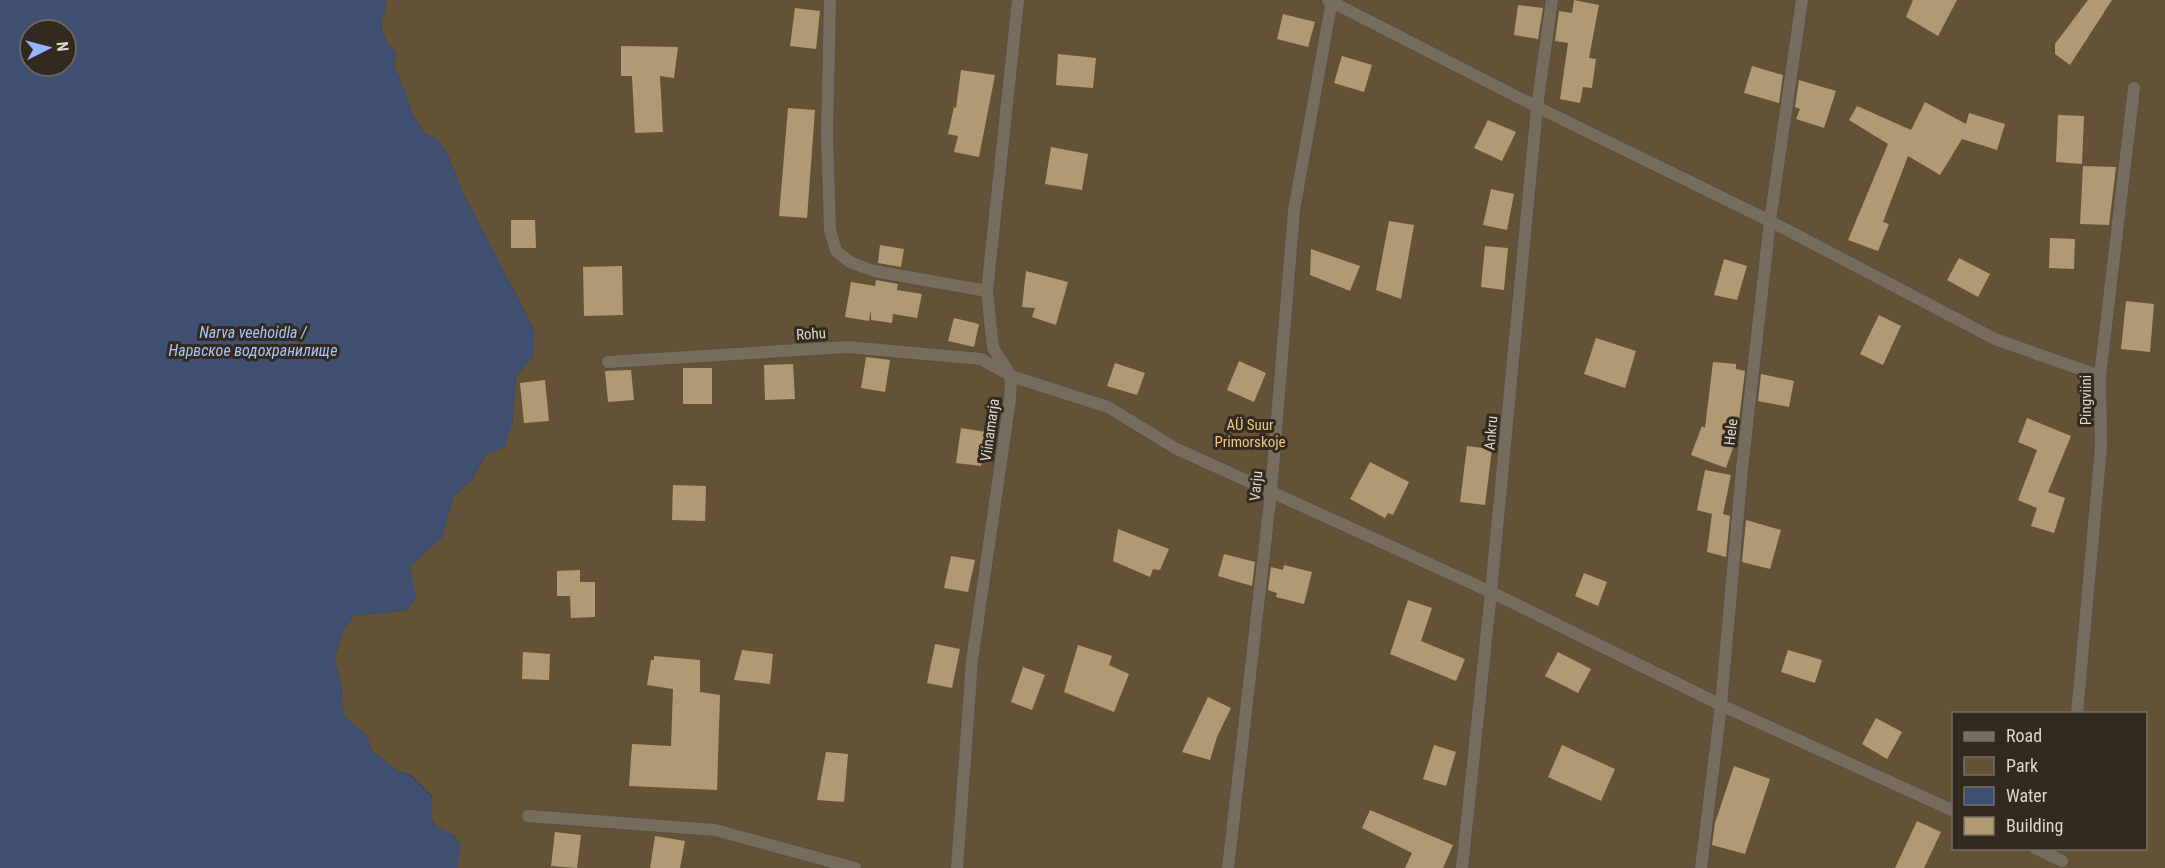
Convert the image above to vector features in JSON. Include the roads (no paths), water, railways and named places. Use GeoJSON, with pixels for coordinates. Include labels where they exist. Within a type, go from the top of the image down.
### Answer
{"type":"FeatureCollection","features":[{"type":"Feature","properties":{"kind":"street"},"geometry":{"type":"LineString","coordinates":[[830,0],[827,159],[830,230],[836,251],[850,262],[874,271],[987,291]]}},
{"type":"Feature","properties":{"kind":"street"},"geometry":{"type":"LineString","coordinates":[[1011,376],[993,348],[987,291],[1018,0]]}},
{"type":"Feature","properties":{"kind":"street","name":"Ankru"},"geometry":{"type":"LineString","coordinates":[[1462,868],[1537,107],[1552,0]]}},
{"type":"Feature","properties":{"kind":"street","name":"Hele"},"geometry":{"type":"LineString","coordinates":[[1701,868],[1721,705],[1742,469],[1770,221],[1802,0]]}},
{"type":"Feature","properties":{"kind":"street"},"geometry":{"type":"LineString","coordinates":[[1331,1],[1537,107],[1770,221],[1995,339],[2100,376]]}},
{"type":"Feature","properties":{"kind":"street","name":"Varju"},"geometry":{"type":"LineString","coordinates":[[1228,868],[1271,492],[1294,210],[1331,1]]}},
{"type":"Feature","properties":{"kind":"street","name":"Pingviini"},"geometry":{"type":"LineString","coordinates":[[2077,712],[2102,446],[2100,376],[2134,88]]}},
{"type":"Feature","properties":{"kind":"street","name":"Rohu"},"geometry":{"type":"LineString","coordinates":[[608,362],[847,346],[981,359],[1011,376],[1108,407],[1175,448],[1491,592],[1721,705],[1952,812]]}},
{"type":"Feature","properties":{"kind":"street","name":"Viinamarja"},"geometry":{"type":"LineString","coordinates":[[957,868],[972,661],[1011,376]]}},
{"type":"Feature","properties":{"kind":"street"},"geometry":{"type":"LineString","coordinates":[[528,816],[715,830],[855,868]]}},
{"type":"Feature","properties":{"kind":"street"},"geometry":{"type":"LineString","coordinates":[[2038,850],[2062,859]]}},
{"type":"Feature","properties":{"kind":"water","name":"Narva veehoidla / Нарвское водохранилище"},"geometry":{"type":"Polygon","coordinates":[[[0,0],[385,0],[386,6],[381,28],[396,54],[394,64],[413,116],[424,133],[435,138],[445,149],[462,191],[534,330],[534,355],[516,376],[512,424],[504,447],[485,455],[472,480],[453,497],[442,537],[410,566],[416,599],[407,610],[353,616],[342,633],[334,660],[341,683],[343,715],[366,735],[372,751],[396,770],[410,775],[432,797],[431,818],[434,824],[448,832],[461,844],[457,868],[0,868],[0,0]]]}},
{"type":"Feature","properties":{"kind":"park label","name":"AÜ Suur Primorskoje"},"geometry":{"type":"Point","coordinates":[1250,434]}}]}
